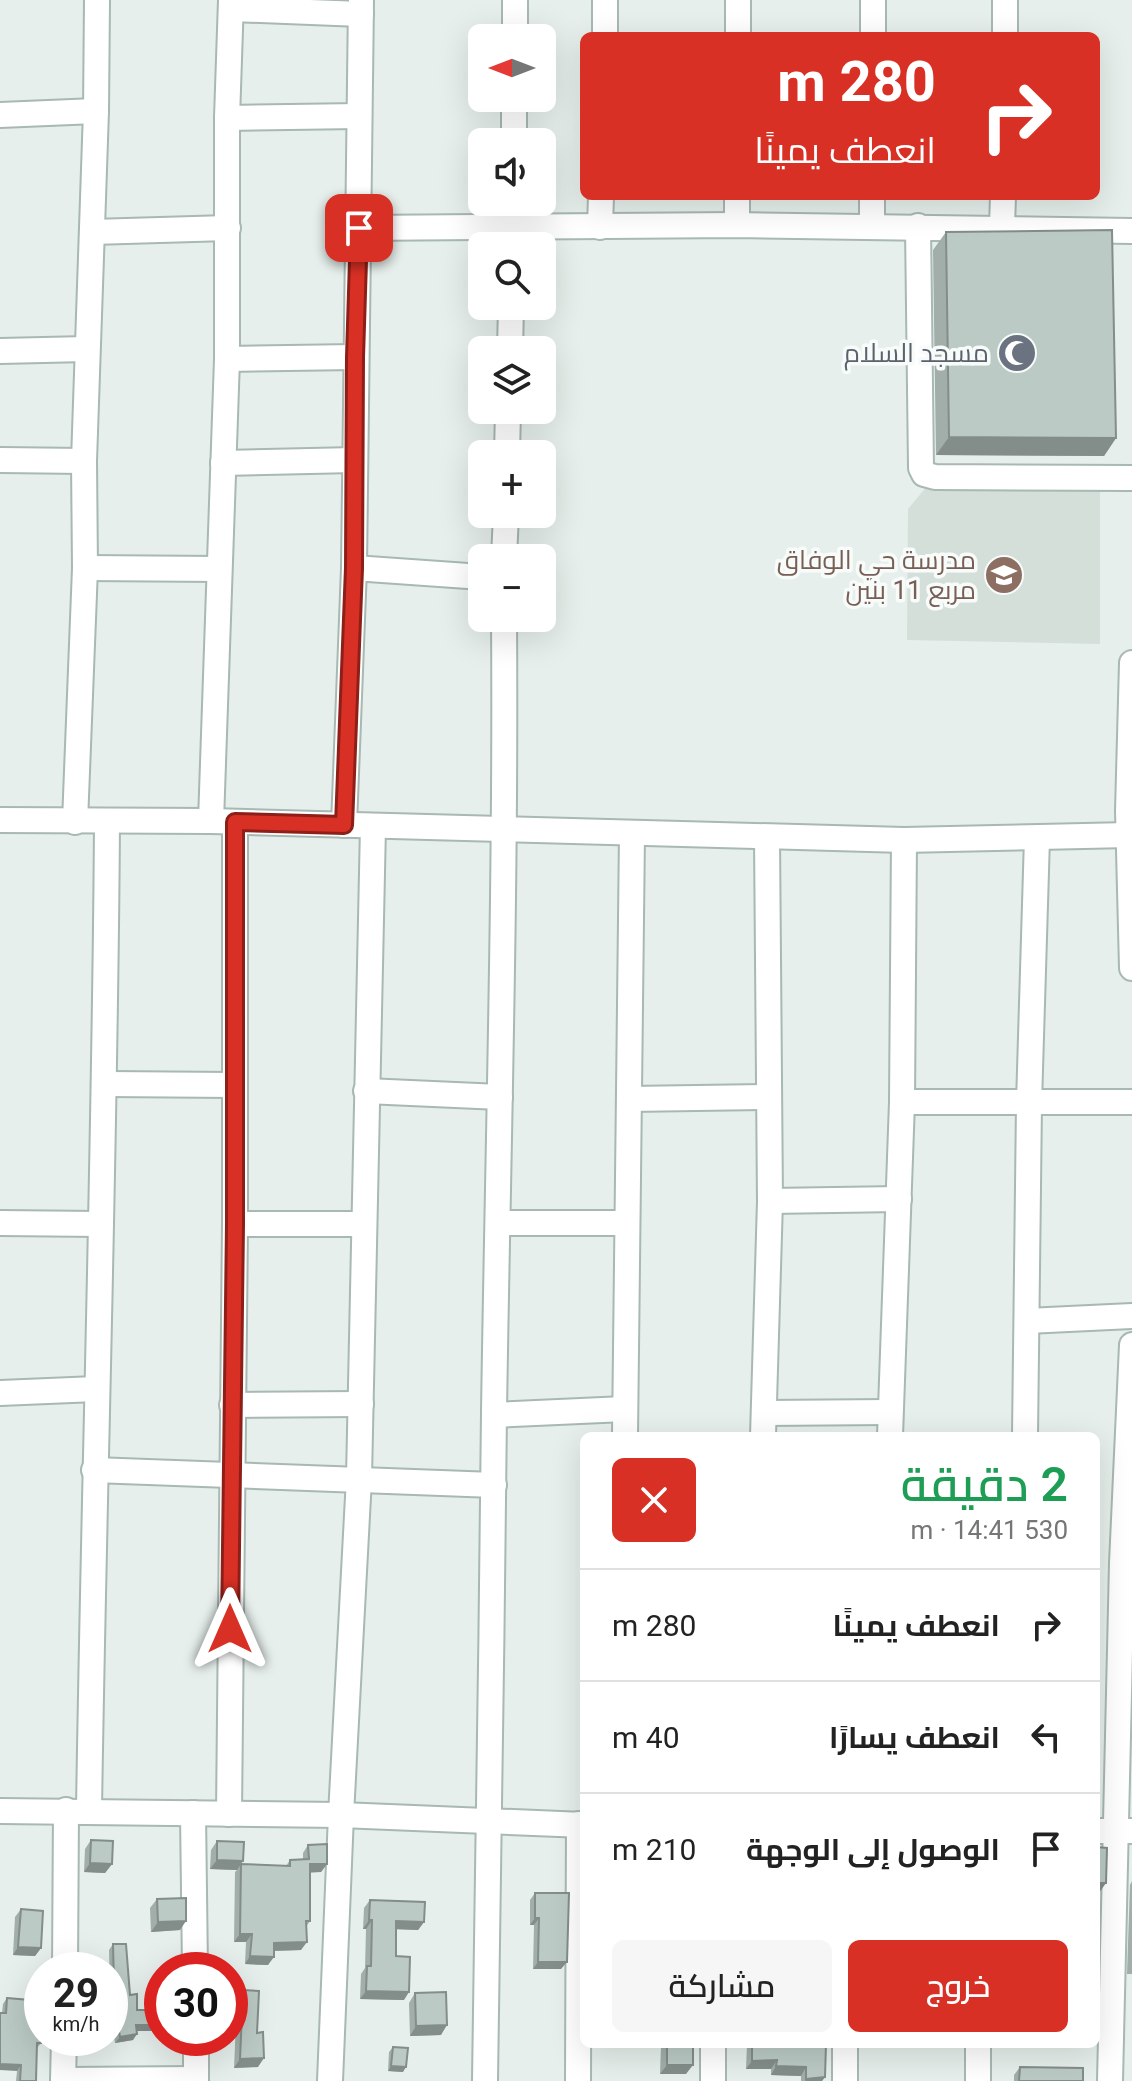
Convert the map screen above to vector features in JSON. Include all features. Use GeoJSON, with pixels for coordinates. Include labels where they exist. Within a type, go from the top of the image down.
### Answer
{"type":"FeatureCollection","features":[{"type":"Feature","properties":{"kind":"street"},"geometry":{"type":"LineString","coordinates":[[75,822],[85,568],[84,461],[97,0]]}},
{"type":"Feature","properties":{"kind":"street"},"geometry":{"type":"LineString","coordinates":[[515,0],[515,24]]}},
{"type":"Feature","properties":{"kind":"street"},"geometry":{"type":"LineString","coordinates":[[605,0],[605,32]]}},
{"type":"Feature","properties":{"kind":"street"},"geometry":{"type":"LineString","coordinates":[[738,0],[738,32]]}},
{"type":"Feature","properties":{"kind":"street"},"geometry":{"type":"LineString","coordinates":[[873,0],[873,32]]}},
{"type":"Feature","properties":{"kind":"street"},"geometry":{"type":"LineString","coordinates":[[1005,0],[1005,32]]}},
{"type":"Feature","properties":{"kind":"street"},"geometry":{"type":"LineString","coordinates":[[229,1814],[234,1085],[223,822],[219,569],[227,359],[227,118],[232,4],[361,7],[354,568],[344,825]]}},
{"type":"Feature","properties":{"kind":"street"},"geometry":{"type":"LineString","coordinates":[[0,115],[96,111]]}},
{"type":"Feature","properties":{"kind":"street"},"geometry":{"type":"LineString","coordinates":[[227,118],[359,116]]}},
{"type":"Feature","properties":{"kind":"street"},"geometry":{"type":"LineString","coordinates":[[600,227],[601,200]]}},
{"type":"Feature","properties":{"kind":"street"},"geometry":{"type":"LineString","coordinates":[[737,200],[737,225]]}},
{"type":"Feature","properties":{"kind":"street"},"geometry":{"type":"LineString","coordinates":[[872,200],[872,226]]}},
{"type":"Feature","properties":{"kind":"street"},"geometry":{"type":"LineString","coordinates":[[1002,227],[1003,200]]}},
{"type":"Feature","properties":{"kind":"street"},"geometry":{"type":"LineString","coordinates":[[556,232],[600,227],[737,225],[1132,231]]}},
{"type":"Feature","properties":{"kind":"street"},"geometry":{"type":"LineString","coordinates":[[918,226],[921,468],[924,474],[935,477],[1132,478]]}},
{"type":"Feature","properties":{"kind":"street"},"geometry":{"type":"LineString","coordinates":[[92,232],[228,228]]}},
{"type":"Feature","properties":{"kind":"street"},"geometry":{"type":"LineString","coordinates":[[359,228],[468,234]]}},
{"type":"Feature","properties":{"kind":"street"},"geometry":{"type":"LineString","coordinates":[[0,351],[87,349]]}},
{"type":"Feature","properties":{"kind":"street"},"geometry":{"type":"LineString","coordinates":[[227,359],[355,357]]}},
{"type":"Feature","properties":{"kind":"street"},"geometry":{"type":"LineString","coordinates":[[0,460],[84,461]]}},
{"type":"Feature","properties":{"kind":"street"},"geometry":{"type":"LineString","coordinates":[[223,463],[355,460]]}},
{"type":"Feature","properties":{"kind":"street"},"geometry":{"type":"LineString","coordinates":[[85,568],[219,569]]}},
{"type":"Feature","properties":{"kind":"street"},"geometry":{"type":"LineString","coordinates":[[354,568],[468,576]]}},
{"type":"Feature","properties":{"kind":"street"},"geometry":{"type":"LineString","coordinates":[[485,2081],[506,829],[504,632]]}},
{"type":"Feature","properties":{"kind":"street"},"geometry":{"type":"LineString","coordinates":[[1132,663],[1129,819],[1132,968]]}},
{"type":"Feature","properties":{"kind":"street"},"geometry":{"type":"LineString","coordinates":[[0,820],[223,822],[904,840],[1037,838],[1129,819]]}},
{"type":"Feature","properties":{"kind":"street"},"geometry":{"type":"LineString","coordinates":[[66,1952],[77,1810],[94,1470],[99,1224],[106,1084],[107,822]]}},
{"type":"Feature","properties":{"kind":"street"},"geometry":{"type":"LineString","coordinates":[[330,2081],[359,1478],[373,826]]}},
{"type":"Feature","properties":{"kind":"street"},"geometry":{"type":"LineString","coordinates":[[625,1432],[632,833]]}},
{"type":"Feature","properties":{"kind":"street"},"geometry":{"type":"LineString","coordinates":[[767,837],[770,1201],[764,1424],[890,1424],[902,1102],[904,840]]}},
{"type":"Feature","properties":{"kind":"street"},"geometry":{"type":"LineString","coordinates":[[1025,1432],[1029,1103],[1037,838]]}},
{"type":"Feature","properties":{"kind":"street"},"geometry":{"type":"LineString","coordinates":[[106,1084],[234,1085]]}},
{"type":"Feature","properties":{"kind":"street"},"geometry":{"type":"LineString","coordinates":[[366,1091],[500,1097]]}},
{"type":"Feature","properties":{"kind":"street"},"geometry":{"type":"LineString","coordinates":[[629,1099],[769,1097]]}},
{"type":"Feature","properties":{"kind":"street"},"geometry":{"type":"LineString","coordinates":[[902,1102],[1132,1102]]}},
{"type":"Feature","properties":{"kind":"street"},"geometry":{"type":"LineString","coordinates":[[770,1201],[899,1199]]}},
{"type":"Feature","properties":{"kind":"street"},"geometry":{"type":"LineString","coordinates":[[0,1223],[99,1224]]}},
{"type":"Feature","properties":{"kind":"street"},"geometry":{"type":"LineString","coordinates":[[499,1223],[627,1223]]}},
{"type":"Feature","properties":{"kind":"street"},"geometry":{"type":"LineString","coordinates":[[235,1224],[364,1224]]}},
{"type":"Feature","properties":{"kind":"street"},"geometry":{"type":"LineString","coordinates":[[1027,1321],[1132,1316]]}},
{"type":"Feature","properties":{"kind":"street"},"geometry":{"type":"LineString","coordinates":[[1110,2081],[1114,1831],[1127,1563],[1132,1345]]}},
{"type":"Feature","properties":{"kind":"street"},"geometry":{"type":"LineString","coordinates":[[0,1393],[96,1389]]}},
{"type":"Feature","properties":{"kind":"street"},"geometry":{"type":"LineString","coordinates":[[232,1405],[361,1404]]}},
{"type":"Feature","properties":{"kind":"street"},"geometry":{"type":"LineString","coordinates":[[494,1415],[625,1409]]}},
{"type":"Feature","properties":{"kind":"street"},"geometry":{"type":"LineString","coordinates":[[94,1470],[494,1485]]}},
{"type":"Feature","properties":{"kind":"street"},"geometry":{"type":"LineString","coordinates":[[0,1811],[341,1815],[580,1824]]}},
{"type":"Feature","properties":{"kind":"street"},"geometry":{"type":"LineString","coordinates":[[193,1813],[195,1952]]}},
{"type":"Feature","properties":{"kind":"street"},"geometry":{"type":"LineString","coordinates":[[578,2081],[580,1910]]}},
{"type":"Feature","properties":{"kind":"street"},"geometry":{"type":"LineString","coordinates":[[713,2048],[713,2081]]}},
{"type":"Feature","properties":{"kind":"street"},"geometry":{"type":"LineString","coordinates":[[845,2048],[845,2081]]}},
{"type":"Feature","properties":{"kind":"street"},"geometry":{"type":"LineString","coordinates":[[978,2048],[978,2081]]}},
{"type":"Feature","properties":{"kind":"street"},"geometry":{"type":"LineString","coordinates":[[64,2056],[63,2081],[196,2080],[196,2056]]}},
{"type":"Feature","properties":{"kind":"shaded area","name":"مدرسة حي الوفاق مربع 11 بنين"},"geometry":{"type":"Polygon","coordinates":[[[928,485],[1100,491],[1100,644],[907,640],[908,509],[928,485]]]}},
{"type":"Feature","properties":{"kind":"building","name":"مسجد السلام"},"geometry":{"type":"Polygon","coordinates":[[[1112,230],[1116,438],[949,437],[946,232],[1112,230]]]}},
{"type":"Feature","properties":{"kind":"building"},"geometry":{"type":"Polygon","coordinates":[[[91,1840],[113,1841],[112,1864],[90,1863],[91,1840]]]}},
{"type":"Feature","properties":{"kind":"building"},"geometry":{"type":"Polygon","coordinates":[[[217,1841],[244,1842],[243,1861],[217,1860],[217,1841]]]}},
{"type":"Feature","properties":{"kind":"building"},"geometry":{"type":"Polygon","coordinates":[[[327,1844],[327,1864],[310,1864],[307,1942],[274,1943],[274,1957],[250,1956],[252,1934],[240,1934],[241,1864],[290,1866],[290,1860],[309,1859],[308,1845],[327,1844]]]}},
{"type":"Feature","properties":{"kind":"building"},"geometry":{"type":"Polygon","coordinates":[[[1100,1847],[1107,1848],[1106,1883],[1100,1883],[1100,1847]]]}},
{"type":"Feature","properties":{"kind":"building"},"geometry":{"type":"Polygon","coordinates":[[[535,1893],[569,1893],[567,1962],[538,1962],[539,1918],[535,1918],[535,1893]]]}},
{"type":"Feature","properties":{"kind":"building"},"geometry":{"type":"Polygon","coordinates":[[[186,1898],[186,1921],[158,1922],[157,1899],[186,1898]]]}},
{"type":"Feature","properties":{"kind":"building"},"geometry":{"type":"Polygon","coordinates":[[[370,1900],[425,1902],[424,1922],[396,1921],[396,1956],[410,1957],[409,1992],[366,1991],[367,1966],[371,1966],[370,1900]]]}},
{"type":"Feature","properties":{"kind":"building"},"geometry":{"type":"Polygon","coordinates":[[[21,1909],[43,1911],[41,1948],[18,1947],[21,1909]]]}},
{"type":"Feature","properties":{"kind":"building"},"geometry":{"type":"Polygon","coordinates":[[[113,1944],[126,1944],[127,1952],[113,1952],[113,1944]]]}},
{"type":"Feature","properties":{"kind":"building"},"geometry":{"type":"Polygon","coordinates":[[[128,1970],[130,1995],[137,1994],[137,2010],[144,2010],[144,2025],[136,2025],[137,2034],[128,2036],[128,1970]]]}},
{"type":"Feature","properties":{"kind":"building"},"geometry":{"type":"Polygon","coordinates":[[[248,1990],[259,1991],[257,2033],[263,2032],[264,2058],[240,2059],[240,2056],[248,2056],[248,1990]]]}},
{"type":"Feature","properties":{"kind":"building"},"geometry":{"type":"Polygon","coordinates":[[[446,1992],[447,2025],[416,2026],[415,1993],[446,1992]]]}},
{"type":"Feature","properties":{"kind":"building"},"geometry":{"type":"Polygon","coordinates":[[[7,1998],[24,1999],[24,2056],[37,2056],[36,2081],[20,2081],[21,2065],[0,2064],[0,2013],[6,2013],[7,1998]]]}},
{"type":"Feature","properties":{"kind":"building"},"geometry":{"type":"Polygon","coordinates":[[[393,2047],[408,2048],[406,2067],[391,2066],[393,2047]]]}},
{"type":"Feature","properties":{"kind":"building"},"geometry":{"type":"Polygon","coordinates":[[[667,2048],[693,2048],[693,2065],[667,2065],[667,2048]]]}},
{"type":"Feature","properties":{"kind":"building"},"geometry":{"type":"Polygon","coordinates":[[[752,2048],[826,2048],[825,2077],[806,2079],[806,2067],[776,2066],[777,2060],[752,2061],[752,2048]]]}},
{"type":"Feature","properties":{"kind":"building"},"geometry":{"type":"Polygon","coordinates":[[[1020,2067],[1083,2068],[1083,2081],[1019,2081],[1020,2067]]]}},
{"type":"Feature","properties":{"kind":"place","name":"مسجد السلام"},"geometry":{"type":"Point","coordinates":[1017,353]}},
{"type":"Feature","properties":{"kind":"place","name":"مدرسة حي الوفاق مربع 11 بنين"},"geometry":{"type":"Point","coordinates":[1004,575]}},
{"type":"Feature","properties":{"kind":"route"},"geometry":{"type":"LineString","coordinates":[[230,1629],[235,1224],[235,822],[344,825],[354,568],[359,228]]}}]}
